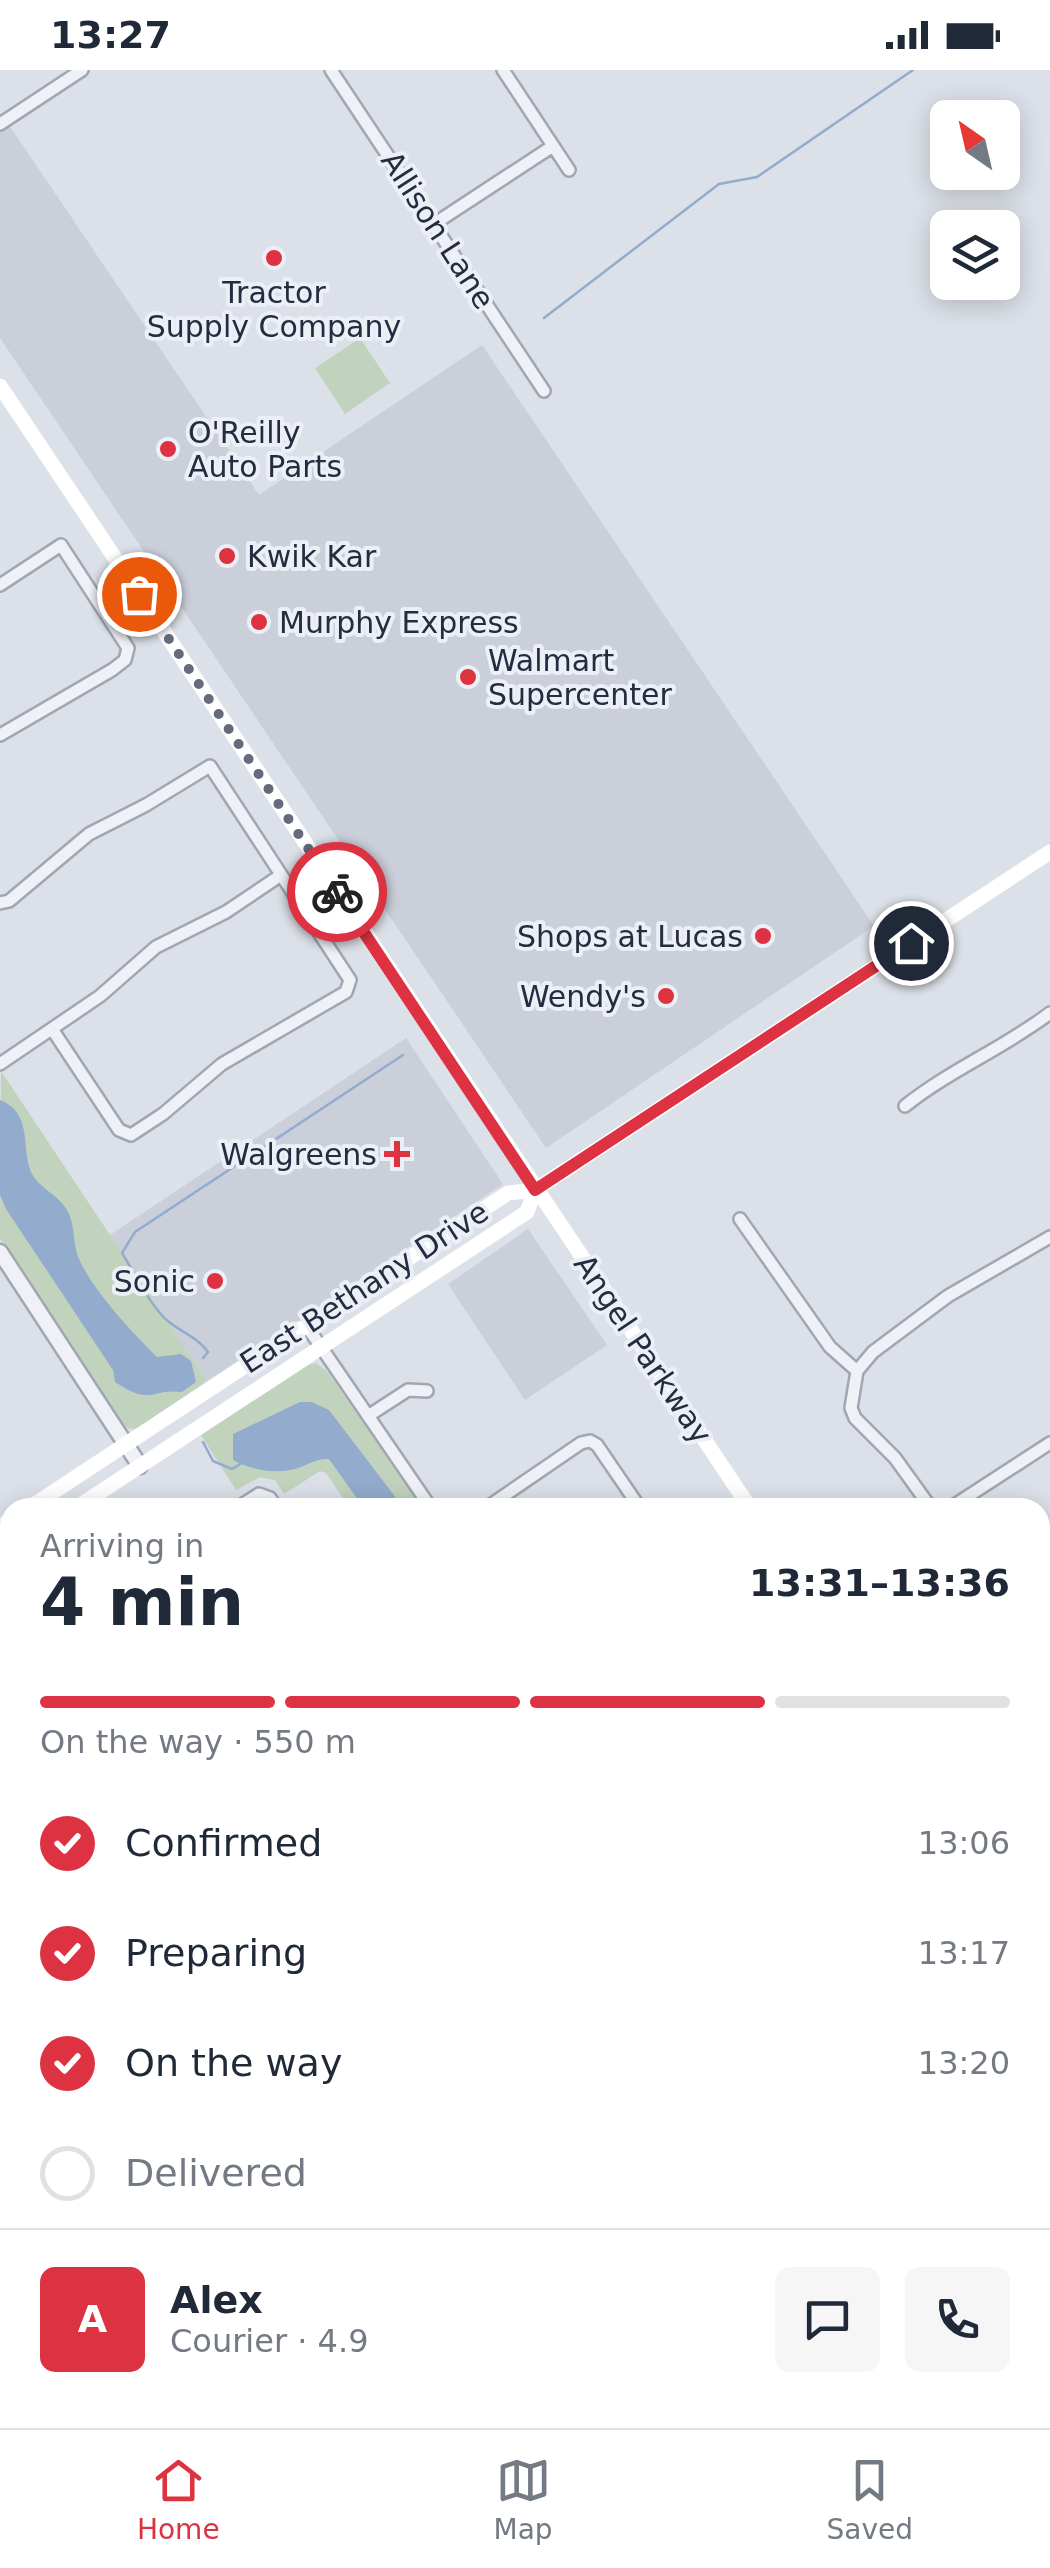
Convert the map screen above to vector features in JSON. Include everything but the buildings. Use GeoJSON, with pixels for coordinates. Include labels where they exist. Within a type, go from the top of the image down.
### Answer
{"type":"FeatureCollection","features":[{"type":"Feature","properties":{"kind":"main road","name":"Angel Parkway"},"geometry":{"type":"LineString","coordinates":[[0,386],[5,405],[743,1498]]}},
{"type":"Feature","properties":{"kind":"main road"},"geometry":{"type":"LineString","coordinates":[[535,1190],[1050,852]]}},
{"type":"Feature","properties":{"kind":"main road","name":"East Bethany Drive"},"geometry":{"type":"LineString","coordinates":[[44,1498],[508,1193],[535,1190],[527,1212],[91,1498]]}},
{"type":"Feature","properties":{"kind":"street"},"geometry":{"type":"LineString","coordinates":[[0,124],[82,70]]}},
{"type":"Feature","properties":{"kind":"street","name":"Allison Lane"},"geometry":{"type":"LineString","coordinates":[[331,70],[544,392]]}},
{"type":"Feature","properties":{"kind":"street"},"geometry":{"type":"LineString","coordinates":[[503,70],[569,170]]}},
{"type":"Feature","properties":{"kind":"street"},"geometry":{"type":"LineString","coordinates":[[434,224],[553,146]]}},
{"type":"Feature","properties":{"kind":"street"},"geometry":{"type":"LineString","coordinates":[[0,585],[62,545],[126,642],[127,654],[121,664],[87,687],[0,735]]}},
{"type":"Feature","properties":{"kind":"street"},"geometry":{"type":"LineString","coordinates":[[0,903],[8,901],[89,834],[210,766],[349,976],[350,987],[346,992],[222,1064],[163,1114],[130,1135],[119,1130],[52,1029]]}},
{"type":"Feature","properties":{"kind":"street"},"geometry":{"type":"LineString","coordinates":[[0,1064],[100,996],[156,947],[226,912],[280,875]]}},
{"type":"Feature","properties":{"kind":"street"},"geometry":{"type":"LineString","coordinates":[[904,1106],[938,1080],[1028,1030],[1050,1013]]}},
{"type":"Feature","properties":{"kind":"street"},"geometry":{"type":"LineString","coordinates":[[740,1219],[830,1346],[857,1371]]}},
{"type":"Feature","properties":{"kind":"street"},"geometry":{"type":"LineString","coordinates":[[924,1498],[895,1458],[854,1418],[850,1408],[857,1371],[873,1352],[948,1296],[1050,1238]]}},
{"type":"Feature","properties":{"kind":"street"},"geometry":{"type":"LineString","coordinates":[[0,1252],[140,1466]]}},
{"type":"Feature","properties":{"kind":"street"},"geometry":{"type":"LineString","coordinates":[[306,1325],[424,1498]]}},
{"type":"Feature","properties":{"kind":"street"},"geometry":{"type":"LineString","coordinates":[[368,1416],[408,1390],[428,1391]]}},
{"type":"Feature","properties":{"kind":"street"},"geometry":{"type":"LineString","coordinates":[[501,1498],[581,1443],[590,1442],[598,1444],[633,1498]]}},
{"type":"Feature","properties":{"kind":"street"},"geometry":{"type":"LineString","coordinates":[[965,1498],[1050,1443]]}},
{"type":"Feature","properties":{"kind":"shaded area"},"geometry":{"type":"Polygon","coordinates":[[[9,125],[259,495],[482,345],[874,926],[546,1148],[0,338],[0,131],[9,125]]]}},
{"type":"Feature","properties":{"kind":"shaded area"},"geometry":{"type":"Polygon","coordinates":[[[406,1038],[503,1184],[207,1381],[110,1235],[406,1038]]]}},
{"type":"Feature","properties":{"kind":"shaded area"},"geometry":{"type":"Polygon","coordinates":[[[528,1229],[607,1345],[525,1400],[448,1284],[528,1229]]]}},
{"type":"Feature","properties":{"kind":"green space"},"geometry":{"type":"Polygon","coordinates":[[[360,338],[390,383],[345,414],[315,368],[360,338]]]}},
{"type":"Feature","properties":{"kind":"green space"},"geometry":{"type":"Polygon","coordinates":[[[1,1071],[207,1381],[136,1429],[122,1424],[0,1239],[1,1071]]]}},
{"type":"Feature","properties":{"kind":"green space"},"geometry":{"type":"Polygon","coordinates":[[[316,1363],[327,1371],[416,1498],[343,1498],[326,1473],[320,1471],[284,1494],[275,1480],[260,1477],[236,1490],[201,1435],[316,1363]]]}},
{"type":"Feature","properties":{"kind":"water"},"geometry":{"type":"Polygon","coordinates":[[[0,1100],[18,1114],[32,1174],[68,1213],[79,1259],[103,1298],[157,1357],[181,1354],[191,1361],[196,1382],[182,1392],[137,1394],[115,1382],[113,1370],[6,1209],[0,1195],[0,1100]]]}},
{"type":"Feature","properties":{"kind":"water"},"geometry":{"type":"Polygon","coordinates":[[[300,1402],[312,1402],[329,1410],[396,1498],[357,1498],[329,1459],[282,1471],[248,1466],[233,1460],[233,1434],[300,1402]]]}},
{"type":"Feature","properties":{"kind":"waterway"},"geometry":{"type":"LineString","coordinates":[[544,318],[719,184],[757,177],[913,70]]}},
{"type":"Feature","properties":{"kind":"waterway"},"geometry":{"type":"LineString","coordinates":[[203,1358],[208,1352],[163,1316],[122,1253],[135,1232],[403,1055]]}},
{"type":"Feature","properties":{"kind":"waterway"},"geometry":{"type":"LineString","coordinates":[[203,1442],[213,1461],[232,1469],[242,1463]]}},
{"type":"Feature","properties":{"kind":"way so far"},"geometry":{"type":"LineString","coordinates":[[139,594],[337,892]]}},
{"type":"Feature","properties":{"kind":"place","name":"Tractor Supply Company"},"geometry":{"type":"Point","coordinates":[274,258]}},
{"type":"Feature","properties":{"kind":"place","name":"O'Reilly Auto Parts"},"geometry":{"type":"Point","coordinates":[168,449]}},
{"type":"Feature","properties":{"kind":"place","name":"Kwik Kar"},"geometry":{"type":"Point","coordinates":[227,556]}},
{"type":"Feature","properties":{"kind":"place","name":"Murphy Express"},"geometry":{"type":"Point","coordinates":[259,622]}},
{"type":"Feature","properties":{"kind":"place","name":"Walmart Supercenter"},"geometry":{"type":"Point","coordinates":[468,677]}},
{"type":"Feature","properties":{"kind":"place","name":"Shops at Lucas"},"geometry":{"type":"Point","coordinates":[763,936]}},
{"type":"Feature","properties":{"kind":"place","name":"Wendy's"},"geometry":{"type":"Point","coordinates":[666,996]}},
{"type":"Feature","properties":{"kind":"place","name":"Walgreens"},"geometry":{"type":"Point","coordinates":[397,1154]}},
{"type":"Feature","properties":{"kind":"place","name":"Sonic"},"geometry":{"type":"Point","coordinates":[215,1281]}},
{"type":"Feature","properties":{"kind":"route"},"geometry":{"type":"LineString","coordinates":[[337,892],[535,1190],[911,943]]}}]}
